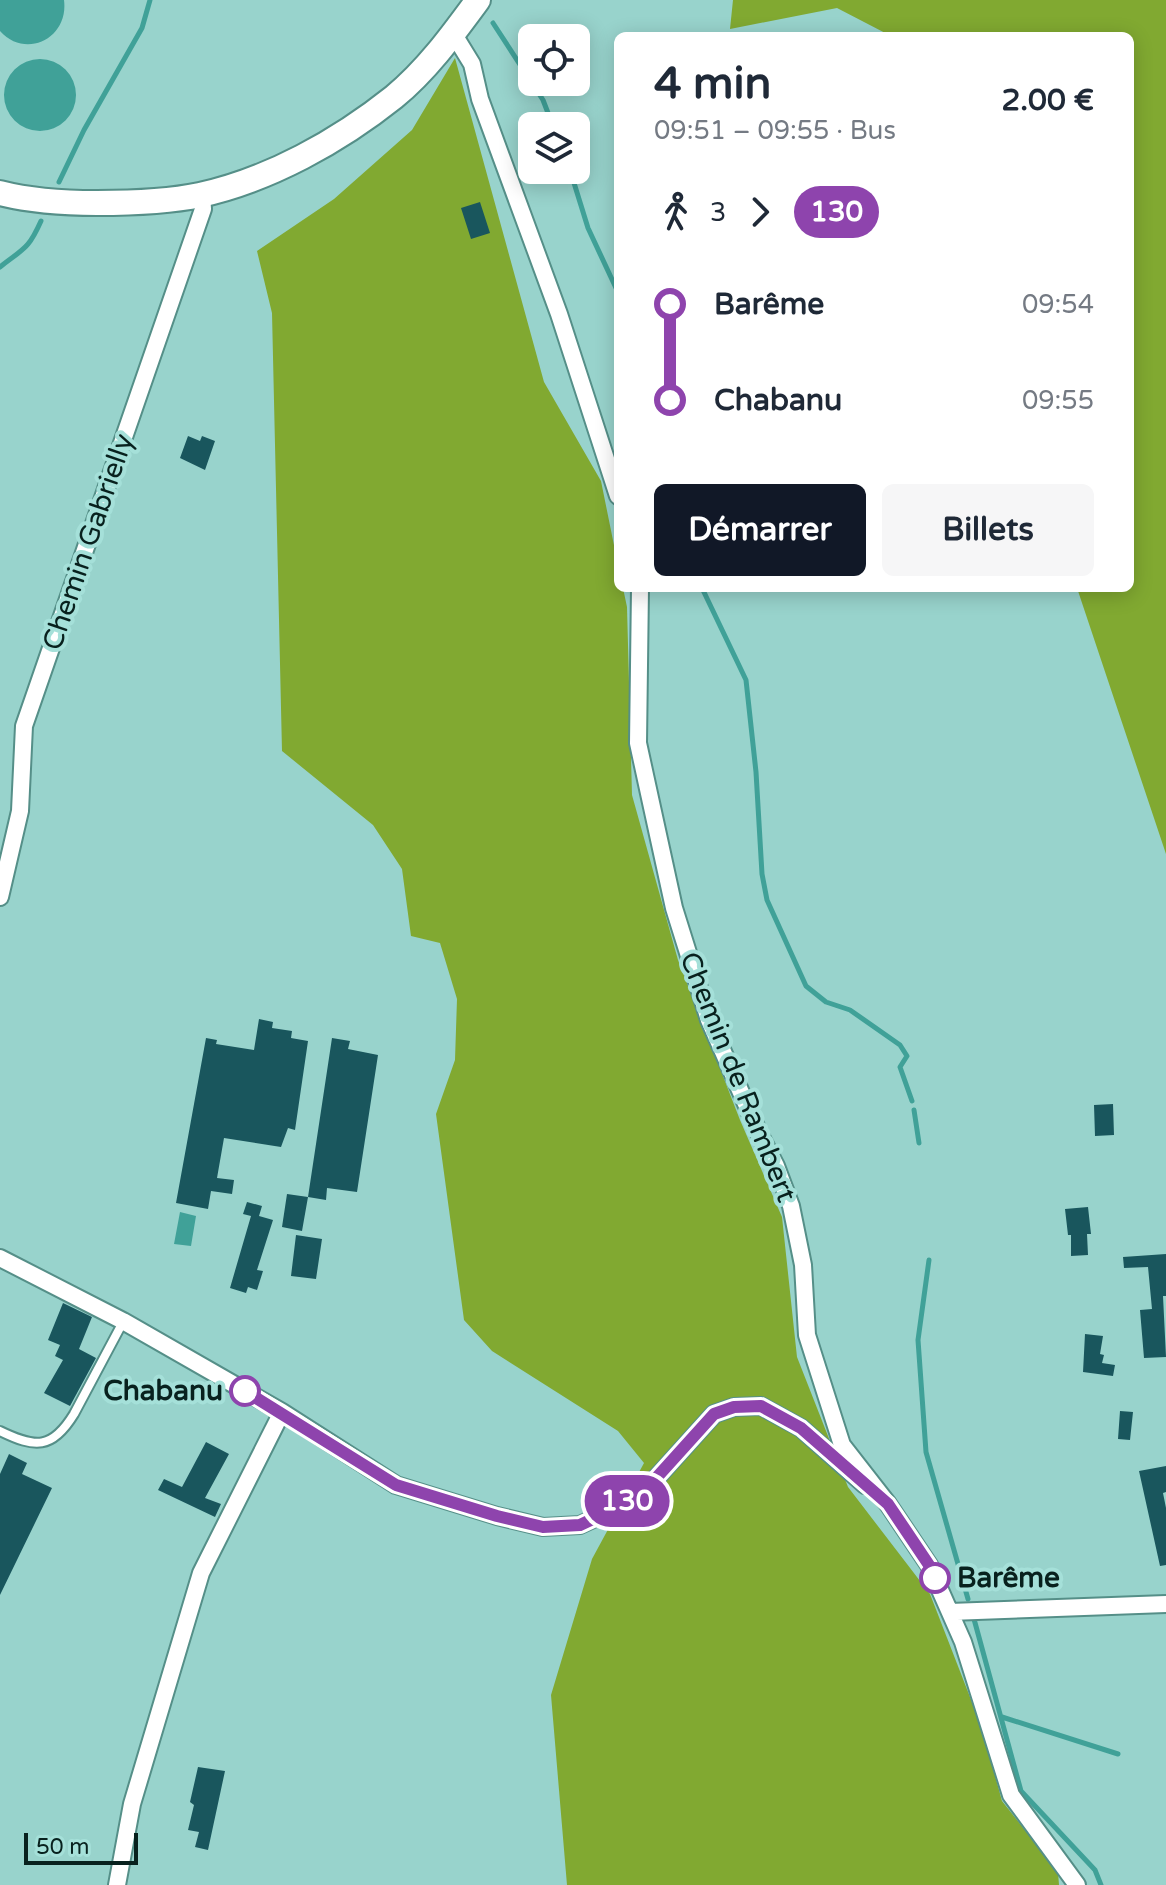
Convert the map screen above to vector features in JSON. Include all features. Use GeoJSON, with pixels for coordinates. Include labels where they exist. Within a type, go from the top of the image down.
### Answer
{"type":"FeatureCollection","features":[{"type":"Feature","properties":{"kind":"main road"},"geometry":{"type":"LineString","coordinates":[[0,193],[65,203],[127,203],[202,194],[247,181],[296,160],[353,128],[396,95],[425,67],[478,0]]}},
{"type":"Feature","properties":{"kind":"street"},"geometry":{"type":"LineString","coordinates":[[453,33],[472,64],[480,99],[559,314],[614,484]]}},
{"type":"Feature","properties":{"kind":"street","name":"Chemin Gabrielly"},"geometry":{"type":"LineString","coordinates":[[0,897],[20,811],[24,726],[203,209],[202,194]]}},
{"type":"Feature","properties":{"kind":"street","name":"Chemin de Rambert"},"geometry":{"type":"LineString","coordinates":[[640,592],[638,743],[674,908],[709,1020],[776,1166],[791,1206],[803,1265],[807,1335],[842,1445],[888,1504],[929,1565],[963,1642],[1011,1795],[1077,1885]]}},
{"type":"Feature","properties":{"kind":"street"},"geometry":{"type":"LineString","coordinates":[[0,1258],[123,1321],[282,1412],[396,1485],[497,1516],[543,1527],[580,1525],[610,1511],[649,1486],[714,1414],[734,1407],[761,1406],[801,1428],[888,1504]]}},
{"type":"Feature","properties":{"kind":"street"},"geometry":{"type":"LineString","coordinates":[[117,1885],[132,1804],[201,1573],[282,1412]]}},
{"type":"Feature","properties":{"kind":"street"},"geometry":{"type":"LineString","coordinates":[[950,1612],[1166,1604]]}},
{"type":"Feature","properties":{"kind":"lane"},"geometry":{"type":"LineString","coordinates":[[0,1431],[26,1443],[56,1437],[65,1429],[123,1321]]}},
{"type":"Feature","properties":{"kind":"green space"},"geometry":{"type":"Polygon","coordinates":[[[733,0],[1166,0],[1166,854],[1078,592],[1134,592],[1134,32],[883,32],[837,8],[730,29],[733,0]]]}},
{"type":"Feature","properties":{"kind":"green space"},"geometry":{"type":"Polygon","coordinates":[[[455,58],[544,382],[601,481],[614,545],[614,592],[624,592],[627,607],[632,795],[678,960],[740,1120],[782,1217],[797,1357],[848,1487],[930,1594],[982,1728],[1002,1801],[1058,1872],[1059,1885],[567,1885],[551,1695],[592,1559],[644,1463],[618,1431],[492,1351],[464,1320],[436,1114],[455,1060],[457,999],[440,943],[411,936],[402,869],[373,825],[282,751],[272,313],[257,251],[334,199],[412,130],[455,58]]]}},
{"type":"Feature","properties":{"kind":"water"},"geometry":{"type":"Polygon","coordinates":[[[0,0],[64,0],[64,13],[60,25],[44,41],[22,44],[10,40],[0,31],[0,0]]]}},
{"type":"Feature","properties":{"kind":"water"},"geometry":{"type":"Polygon","coordinates":[[[40,59],[60,65],[70,75],[76,95],[70,115],[60,125],[40,131],[20,125],[10,115],[4,95],[10,75],[20,65],[40,59]]]}},
{"type":"Feature","properties":{"kind":"water"},"geometry":{"type":"Polygon","coordinates":[[[180,1212],[196,1216],[191,1246],[174,1244],[180,1212]]]}},
{"type":"Feature","properties":{"kind":"building"},"geometry":{"type":"Polygon","coordinates":[[[480,202],[490,233],[471,239],[461,208],[480,202]]]}},
{"type":"Feature","properties":{"kind":"building"},"geometry":{"type":"Polygon","coordinates":[[[188,436],[200,441],[202,436],[215,441],[205,470],[180,458],[188,436]]]}},
{"type":"Feature","properties":{"kind":"building"},"geometry":{"type":"Polygon","coordinates":[[[259,1019],[273,1022],[272,1028],[292,1031],[291,1038],[308,1041],[295,1130],[288,1128],[281,1147],[224,1138],[217,1178],[234,1180],[232,1194],[211,1191],[208,1209],[176,1203],[206,1038],[217,1040],[216,1044],[254,1050],[259,1019]]]}},
{"type":"Feature","properties":{"kind":"building"},"geometry":{"type":"Polygon","coordinates":[[[332,1038],[350,1041],[348,1049],[378,1055],[357,1192],[327,1188],[326,1200],[308,1197],[332,1038]]]}},
{"type":"Feature","properties":{"kind":"building"},"geometry":{"type":"Polygon","coordinates":[[[1113,1104],[1114,1135],[1095,1136],[1094,1105],[1113,1104]]]}},
{"type":"Feature","properties":{"kind":"building"},"geometry":{"type":"Polygon","coordinates":[[[287,1194],[308,1197],[302,1231],[282,1227],[287,1194]]]}},
{"type":"Feature","properties":{"kind":"building"},"geometry":{"type":"Polygon","coordinates":[[[247,1202],[262,1206],[259,1216],[273,1220],[257,1270],[263,1271],[257,1290],[248,1287],[246,1293],[230,1288],[251,1216],[243,1214],[247,1202]]]}},
{"type":"Feature","properties":{"kind":"building"},"geometry":{"type":"Polygon","coordinates":[[[1088,1207],[1091,1234],[1087,1234],[1088,1255],[1071,1256],[1071,1235],[1068,1235],[1065,1209],[1088,1207]]]}},
{"type":"Feature","properties":{"kind":"building"},"geometry":{"type":"Polygon","coordinates":[[[296,1235],[322,1239],[316,1279],[291,1276],[296,1235]]]}},
{"type":"Feature","properties":{"kind":"building"},"geometry":{"type":"Polygon","coordinates":[[[1166,1254],[1166,1296],[1163,1296],[1166,1357],[1144,1358],[1140,1310],[1152,1309],[1148,1267],[1124,1268],[1123,1257],[1166,1254]]]}},
{"type":"Feature","properties":{"kind":"building"},"geometry":{"type":"Polygon","coordinates":[[[63,1303],[92,1317],[79,1349],[96,1358],[70,1406],[44,1393],[63,1360],[55,1356],[60,1345],[48,1340],[63,1303]]]}},
{"type":"Feature","properties":{"kind":"building"},"geometry":{"type":"Polygon","coordinates":[[[1085,1334],[1103,1336],[1102,1363],[1115,1365],[1113,1376],[1083,1372],[1085,1334]]]}},
{"type":"Feature","properties":{"kind":"building"},"geometry":{"type":"Polygon","coordinates":[[[1120,1411],[1133,1412],[1130,1440],[1118,1439],[1120,1411]]]}},
{"type":"Feature","properties":{"kind":"building"},"geometry":{"type":"Polygon","coordinates":[[[206,1442],[229,1454],[205,1498],[221,1504],[215,1517],[158,1490],[164,1479],[182,1487],[206,1442]]]}},
{"type":"Feature","properties":{"kind":"building"},"geometry":{"type":"Polygon","coordinates":[[[9,1454],[27,1463],[22,1474],[52,1488],[0,1595],[0,1474],[9,1454]]]}},
{"type":"Feature","properties":{"kind":"building"},"geometry":{"type":"Polygon","coordinates":[[[1166,1466],[1166,1492],[1163,1493],[1166,1565],[1160,1566],[1139,1471],[1166,1466]]]}},
{"type":"Feature","properties":{"kind":"building"},"geometry":{"type":"Polygon","coordinates":[[[198,1767],[225,1771],[208,1850],[195,1847],[199,1832],[188,1830],[194,1805],[190,1802],[198,1767]]]}},
{"type":"Feature","properties":{"kind":"waterway"},"geometry":{"type":"LineString","coordinates":[[59,182],[84,130],[142,28],[150,0]]}},
{"type":"Feature","properties":{"kind":"waterway"},"geometry":{"type":"LineString","coordinates":[[493,23],[548,112]]}},
{"type":"Feature","properties":{"kind":"waterway"},"geometry":{"type":"LineString","coordinates":[[574,184],[588,228],[614,284]]}},
{"type":"Feature","properties":{"kind":"waterway"},"geometry":{"type":"LineString","coordinates":[[0,267],[29,243],[41,221]]}},
{"type":"Feature","properties":{"kind":"waterway"},"geometry":{"type":"LineString","coordinates":[[704,592],[746,680],[756,772],[762,874],[767,900],[806,986],[826,1002],[850,1010],[900,1045],[907,1056],[900,1067],[912,1101]]}},
{"type":"Feature","properties":{"kind":"waterway"},"geometry":{"type":"LineString","coordinates":[[914,1110],[919,1143]]}},
{"type":"Feature","properties":{"kind":"waterway"},"geometry":{"type":"LineString","coordinates":[[929,1260],[918,1340],[926,1452],[968,1599]]}},
{"type":"Feature","properties":{"kind":"waterway"},"geometry":{"type":"LineString","coordinates":[[974,1619],[1021,1791],[1095,1870],[1101,1885]]}},
{"type":"Feature","properties":{"kind":"waterway"},"geometry":{"type":"LineString","coordinates":[[1002,1717],[1118,1754]]}},
{"type":"Feature","properties":{"kind":"bus line","name":"130"},"geometry":{"type":"LineString","coordinates":[[245,1391],[396,1485],[543,1527],[580,1525],[610,1511],[649,1486],[714,1414],[734,1407],[761,1406],[801,1428],[888,1504],[935,1578]]}},
{"type":"Feature","properties":{"kind":"place","name":"Chabanu"},"geometry":{"type":"Point","coordinates":[245,1391]}},
{"type":"Feature","properties":{"kind":"place","name":"Barême"},"geometry":{"type":"Point","coordinates":[935,1578]}}]}
